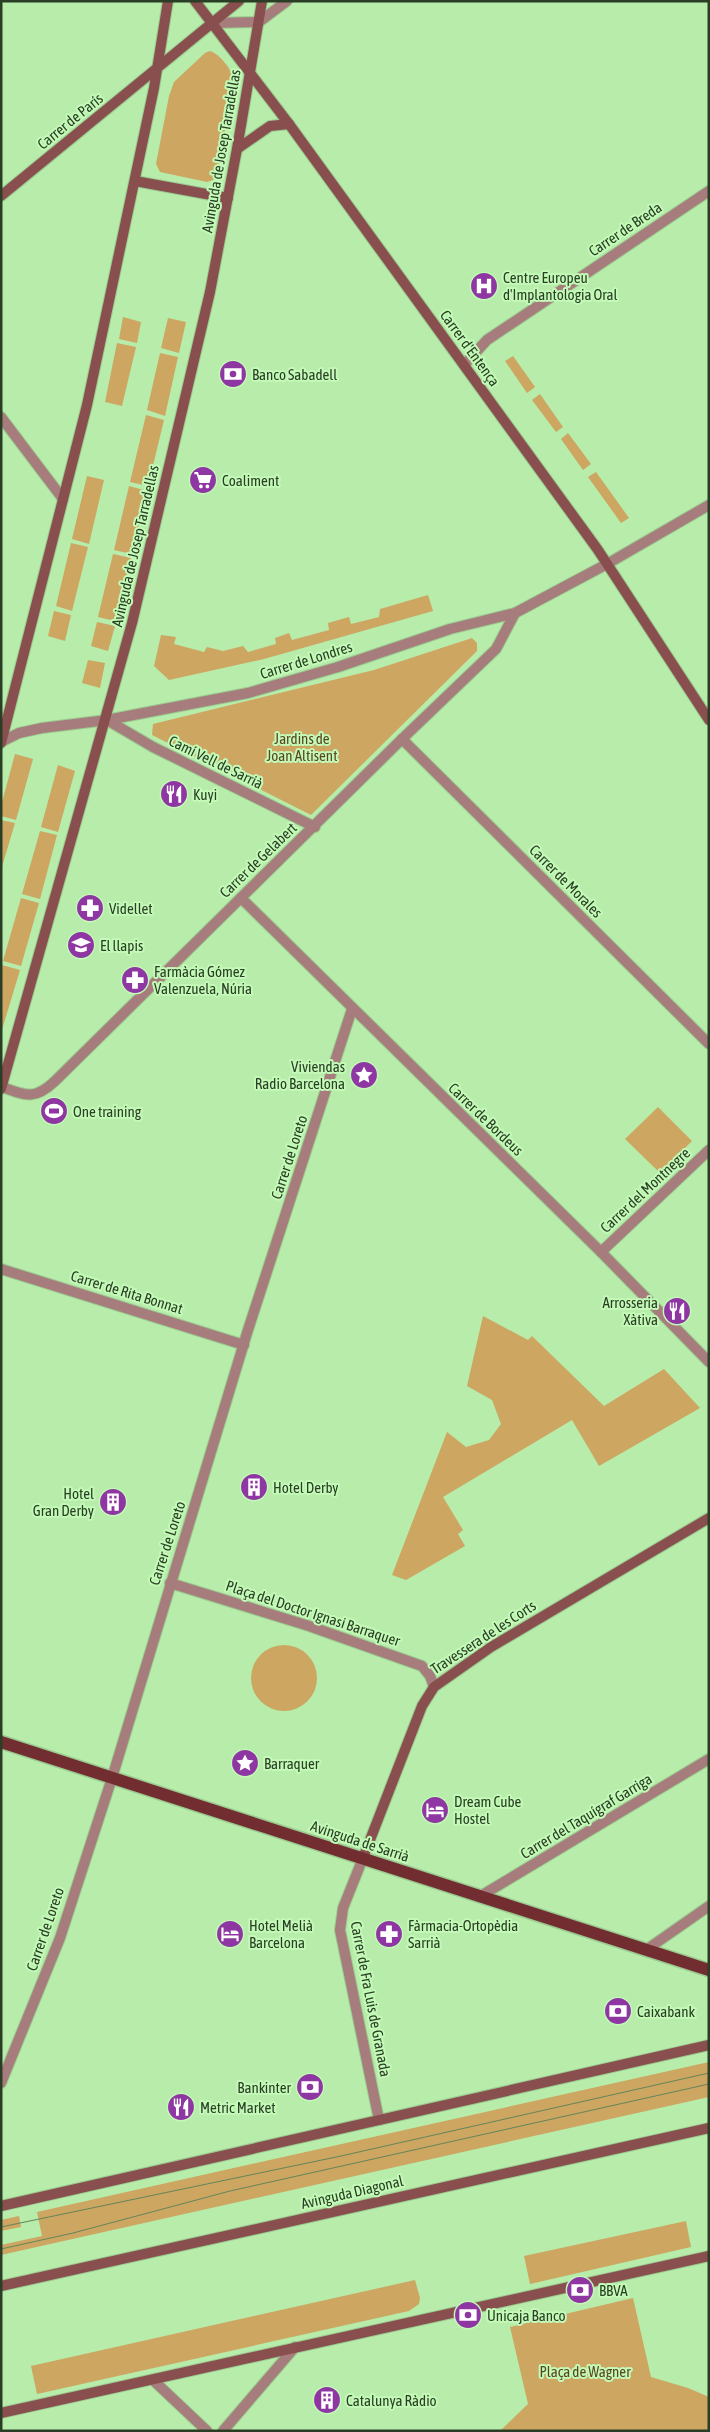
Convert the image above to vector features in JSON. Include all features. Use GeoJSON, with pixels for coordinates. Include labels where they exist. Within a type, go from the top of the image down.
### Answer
{"type":"FeatureCollection","features":[{"type":"Feature","properties":{"kind":"main road"},"geometry":{"type":"LineString","coordinates":[[1,742],[87,405],[158,69],[168,1]]}},
{"type":"Feature","properties":{"kind":"main road","name":"Carrer d'Entença"},"geometry":{"type":"LineString","coordinates":[[194,1],[250,76],[289,124],[607,564],[709,720]]}},
{"type":"Feature","properties":{"kind":"main road"},"geometry":{"type":"LineString","coordinates":[[212,23],[239,1]]}},
{"type":"Feature","properties":{"kind":"main road","name":"Avinguda de Josep Tarradellas"},"geometry":{"type":"LineString","coordinates":[[1,1088],[107,720],[132,623],[210,292],[262,1]]}},
{"type":"Feature","properties":{"kind":"main road","name":"Carrer de París"},"geometry":{"type":"LineString","coordinates":[[1,196],[212,23]]}},
{"type":"Feature","properties":{"kind":"main road"},"geometry":{"type":"LineString","coordinates":[[237,149],[270,126],[289,124]]}},
{"type":"Feature","properties":{"kind":"main road"},"geometry":{"type":"LineString","coordinates":[[135,181],[228,198]]}},
{"type":"Feature","properties":{"kind":"main road","name":"Travessera de les Corts"},"geometry":{"type":"LineString","coordinates":[[363,1858],[422,1706],[434,1687],[491,1647],[709,1518]]}},
{"type":"Feature","properties":{"kind":"main road","name":"Avinguda de Sarrià"},"geometry":{"type":"LineString","coordinates":[[1,1742],[709,1970]]}},
{"type":"Feature","properties":{"kind":"main road"},"geometry":{"type":"LineString","coordinates":[[1,2206],[709,2045]]}},
{"type":"Feature","properties":{"kind":"main road","name":"Avinguda Diagonal"},"geometry":{"type":"LineString","coordinates":[[1,2286],[709,2128]]}},
{"type":"Feature","properties":{"kind":"main road"},"geometry":{"type":"LineString","coordinates":[[1,2413],[709,2256]]}},
{"type":"Feature","properties":{"kind":"street"},"geometry":{"type":"LineString","coordinates":[[212,23],[259,22],[287,1]]}},
{"type":"Feature","properties":{"kind":"street","name":"Carrer de Breda"},"geometry":{"type":"LineString","coordinates":[[464,365],[488,340],[709,191]]}},
{"type":"Feature","properties":{"kind":"street"},"geometry":{"type":"LineString","coordinates":[[1,417],[63,499]]}},
{"type":"Feature","properties":{"kind":"street","name":"Carrer de Londres"},"geometry":{"type":"LineString","coordinates":[[1,742],[19,733],[107,720],[248,692],[338,667],[450,629],[515,613],[607,564],[709,505]]}},
{"type":"Feature","properties":{"kind":"street","name":"Carrer de Gelabert"},"geometry":{"type":"LineString","coordinates":[[1,1088],[23,1095],[43,1092],[496,649],[515,613]]}},
{"type":"Feature","properties":{"kind":"street","name":"Camí Vell de Sarrià"},"geometry":{"type":"LineString","coordinates":[[107,720],[153,747],[315,827]]}},
{"type":"Feature","properties":{"kind":"street","name":"Carrer de Morales"},"geometry":{"type":"LineString","coordinates":[[402,739],[709,1044]]}},
{"type":"Feature","properties":{"kind":"street","name":"Carrer de Bordeus"},"geometry":{"type":"LineString","coordinates":[[241,898],[601,1252],[709,1362]]}},
{"type":"Feature","properties":{"kind":"street","name":"Carrer de Loreto"},"geometry":{"type":"LineString","coordinates":[[1,2083],[60,1938],[112,1778],[244,1345],[352,1009]]}},
{"type":"Feature","properties":{"kind":"street","name":"Carrer del Montnegre"},"geometry":{"type":"LineString","coordinates":[[601,1252],[709,1150]]}},
{"type":"Feature","properties":{"kind":"street","name":"Carrer de Rita Bonnat"},"geometry":{"type":"LineString","coordinates":[[1,1268],[244,1345]]}},
{"type":"Feature","properties":{"kind":"street","name":"Plaça del Doctor Ignasi Barraquer"},"geometry":{"type":"LineString","coordinates":[[170,1583],[309,1626],[413,1662],[422,1666],[430,1676],[434,1687]]}},
{"type":"Feature","properties":{"kind":"street","name":"Carrer del Taquígraf Garriga"},"geometry":{"type":"LineString","coordinates":[[479,1897],[709,1759]]}},
{"type":"Feature","properties":{"kind":"street","name":"Carrer de Fra Luis de Granada"},"geometry":{"type":"LineString","coordinates":[[363,1858],[340,1918],[340,1930],[379,2120]]}},
{"type":"Feature","properties":{"kind":"street"},"geometry":{"type":"LineString","coordinates":[[646,1950],[709,1906]]}},
{"type":"Feature","properties":{"kind":"street"},"geometry":{"type":"LineString","coordinates":[[223,2431],[295,2347]]}},
{"type":"Feature","properties":{"kind":"street"},"geometry":{"type":"LineString","coordinates":[[153,2380],[207,2431]]}},
{"type":"Feature","properties":{"kind":"green space"},"geometry":{"type":"Polygon","coordinates":[[[210,51],[225,63],[234,81],[217,176],[207,182],[160,172],[156,164],[169,96],[174,82],[205,53],[210,51]]]}},
{"type":"Feature","properties":{"kind":"green space"},"geometry":{"type":"Polygon","coordinates":[[[123,317],[141,322],[137,343],[119,339],[123,317]]]}},
{"type":"Feature","properties":{"kind":"green space"},"geometry":{"type":"Polygon","coordinates":[[[168,318],[186,322],[179,353],[161,348],[168,318]]]}},
{"type":"Feature","properties":{"kind":"green space"},"geometry":{"type":"Polygon","coordinates":[[[117,343],[136,347],[122,406],[105,402],[117,343]]]}},
{"type":"Feature","properties":{"kind":"green space"},"geometry":{"type":"Polygon","coordinates":[[[160,353],[178,357],[165,416],[147,410],[160,353]]]}},
{"type":"Feature","properties":{"kind":"green space"},"geometry":{"type":"Polygon","coordinates":[[[513,356],[535,387],[527,393],[505,361],[513,356]]]}},
{"type":"Feature","properties":{"kind":"green space"},"geometry":{"type":"Polygon","coordinates":[[[540,394],[563,427],[556,432],[532,400],[540,394]]]}},
{"type":"Feature","properties":{"kind":"green space"},"geometry":{"type":"Polygon","coordinates":[[[146,415],[164,420],[148,486],[130,482],[146,415]]]}},
{"type":"Feature","properties":{"kind":"green space"},"geometry":{"type":"Polygon","coordinates":[[[568,433],[591,464],[583,470],[561,439],[568,433]]]}},
{"type":"Feature","properties":{"kind":"green space"},"geometry":{"type":"Polygon","coordinates":[[[596,472],[629,518],[621,523],[588,477],[596,472]]]}},
{"type":"Feature","properties":{"kind":"green space"},"geometry":{"type":"Polygon","coordinates":[[[87,476],[104,480],[89,544],[72,539],[87,476]]]}},
{"type":"Feature","properties":{"kind":"green space"},"geometry":{"type":"Polygon","coordinates":[[[129,486],[147,491],[132,554],[114,550],[129,486]]]}},
{"type":"Feature","properties":{"kind":"green space"},"geometry":{"type":"Polygon","coordinates":[[[71,543],[88,547],[72,611],[56,606],[71,543]]]}},
{"type":"Feature","properties":{"kind":"green space"},"geometry":{"type":"Polygon","coordinates":[[[113,554],[131,558],[115,621],[98,617],[113,554]]]}},
{"type":"Feature","properties":{"kind":"green space"},"geometry":{"type":"Polygon","coordinates":[[[428,595],[433,611],[264,659],[169,680],[154,666],[161,635],[176,637],[174,644],[204,652],[207,647],[223,651],[243,646],[248,652],[276,644],[275,638],[289,633],[292,640],[329,630],[328,623],[349,617],[351,624],[379,617],[380,609],[428,595]]]}},
{"type":"Feature","properties":{"kind":"green space"},"geometry":{"type":"Polygon","coordinates":[[[54,611],[71,615],[65,641],[48,636],[54,611]]]}},
{"type":"Feature","properties":{"kind":"green space"},"geometry":{"type":"Polygon","coordinates":[[[97,622],[115,626],[108,651],[91,646],[97,622]]]}},
{"type":"Feature","properties":{"kind":"green space","name":"Jardins de Joan Altisent"},"geometry":{"type":"Polygon","coordinates":[[[472,638],[477,643],[477,651],[311,815],[152,735],[153,724],[374,670],[472,638]]]}},
{"type":"Feature","properties":{"kind":"green space"},"geometry":{"type":"Polygon","coordinates":[[[88,660],[105,663],[100,688],[82,683],[88,660]]]}},
{"type":"Feature","properties":{"kind":"green space"},"geometry":{"type":"Polygon","coordinates":[[[15,754],[33,759],[16,820],[1,816],[1,806],[15,754]]]}},
{"type":"Feature","properties":{"kind":"green space"},"geometry":{"type":"Polygon","coordinates":[[[58,765],[75,771],[58,832],[41,827],[58,765]]]}},
{"type":"Feature","properties":{"kind":"green space"},"geometry":{"type":"Polygon","coordinates":[[[1,820],[15,823],[1,870],[1,820]]]}},
{"type":"Feature","properties":{"kind":"green space"},"geometry":{"type":"Polygon","coordinates":[[[40,831],[57,835],[40,899],[22,894],[40,831]]]}},
{"type":"Feature","properties":{"kind":"green space"},"geometry":{"type":"Polygon","coordinates":[[[21,898],[39,903],[21,966],[3,961],[21,898]]]}},
{"type":"Feature","properties":{"kind":"green space"},"geometry":{"type":"Polygon","coordinates":[[[2,965],[20,970],[1,1033],[1,967],[2,965]]]}},
{"type":"Feature","properties":{"kind":"green space"},"geometry":{"type":"Polygon","coordinates":[[[658,1107],[692,1141],[660,1173],[625,1139],[658,1107]]]}},
{"type":"Feature","properties":{"kind":"green space"},"geometry":{"type":"Polygon","coordinates":[[[483,1316],[528,1340],[532,1336],[604,1406],[664,1369],[700,1408],[599,1466],[572,1420],[443,1497],[463,1530],[458,1534],[465,1546],[406,1580],[392,1575],[447,1432],[466,1447],[489,1440],[501,1424],[492,1400],[467,1386],[483,1316]]]}},
{"type":"Feature","properties":{"kind":"green space"},"geometry":{"type":"Polygon","coordinates":[[[284,1645],[297,1648],[307,1655],[314,1665],[317,1678],[314,1691],[307,1701],[297,1708],[284,1711],[271,1708],[261,1701],[254,1691],[251,1678],[254,1665],[261,1655],[271,1648],[284,1645]]]}},
{"type":"Feature","properties":{"kind":"green space"},"geometry":{"type":"Polygon","coordinates":[[[709,2062],[709,2097],[1,2255],[1,2245],[42,2236],[37,2212],[709,2062]]]}},
{"type":"Feature","properties":{"kind":"green space"},"geometry":{"type":"Polygon","coordinates":[[[19,2216],[21,2227],[1,2231],[1,2220],[19,2216]]]}},
{"type":"Feature","properties":{"kind":"green space"},"geometry":{"type":"Polygon","coordinates":[[[686,2221],[691,2247],[530,2284],[524,2256],[686,2221]]]}},
{"type":"Feature","properties":{"kind":"green space"},"geometry":{"type":"Polygon","coordinates":[[[415,2280],[420,2298],[419,2304],[409,2311],[37,2394],[31,2366],[415,2280]]]}},
{"type":"Feature","properties":{"kind":"green space","name":"Plaça de Wagner"},"geometry":{"type":"Polygon","coordinates":[[[633,2298],[651,2377],[688,2388],[709,2397],[709,2431],[500,2431],[528,2404],[510,2327],[633,2298]]]}},
{"type":"Feature","properties":{"kind":"tram line"},"geometry":{"type":"LineString","coordinates":[[1,2227],[341,2156],[709,2073]]}},
{"type":"Feature","properties":{"kind":"tram line"},"geometry":{"type":"LineString","coordinates":[[1,2249],[73,2233],[230,2191],[709,2084]]}},
{"type":"Feature","properties":{"kind":"place","name":"Centre Europeu d'Implantologia Oral"},"geometry":{"type":"Point","coordinates":[484,286]}},
{"type":"Feature","properties":{"kind":"place","name":"Banco Sabadell"},"geometry":{"type":"Point","coordinates":[233,374]}},
{"type":"Feature","properties":{"kind":"place","name":"Coaliment"},"geometry":{"type":"Point","coordinates":[203,480]}},
{"type":"Feature","properties":{"kind":"place","name":"Kuyi"},"geometry":{"type":"Point","coordinates":[174,794]}},
{"type":"Feature","properties":{"kind":"place","name":"Videllet"},"geometry":{"type":"Point","coordinates":[90,908]}},
{"type":"Feature","properties":{"kind":"place","name":"El llapis"},"geometry":{"type":"Point","coordinates":[81,945]}},
{"type":"Feature","properties":{"kind":"place","name":"Farmàcia Gómez Valenzuela, Núria"},"geometry":{"type":"Point","coordinates":[135,980]}},
{"type":"Feature","properties":{"kind":"place","name":"Viviendas Radio Barcelona"},"geometry":{"type":"Point","coordinates":[364,1075]}},
{"type":"Feature","properties":{"kind":"place","name":"One training"},"geometry":{"type":"Point","coordinates":[54,1111]}},
{"type":"Feature","properties":{"kind":"place","name":"Arrosseria Xàtiva"},"geometry":{"type":"Point","coordinates":[677,1311]}},
{"type":"Feature","properties":{"kind":"place","name":"Hotel Derby"},"geometry":{"type":"Point","coordinates":[254,1487]}},
{"type":"Feature","properties":{"kind":"place","name":"Hotel Gran Derby"},"geometry":{"type":"Point","coordinates":[113,1502]}},
{"type":"Feature","properties":{"kind":"place","name":"Barraquer"},"geometry":{"type":"Point","coordinates":[245,1763]}},
{"type":"Feature","properties":{"kind":"place","name":"Dream Cube Hostel"},"geometry":{"type":"Point","coordinates":[435,1810]}},
{"type":"Feature","properties":{"kind":"place","name":"Hotel Melià Barcelona"},"geometry":{"type":"Point","coordinates":[230,1934]}},
{"type":"Feature","properties":{"kind":"place","name":"Fàrmacia-Ortopèdia Sarrià"},"geometry":{"type":"Point","coordinates":[389,1934]}},
{"type":"Feature","properties":{"kind":"place","name":"Caixabank"},"geometry":{"type":"Point","coordinates":[618,2011]}},
{"type":"Feature","properties":{"kind":"place","name":"Bankinter"},"geometry":{"type":"Point","coordinates":[310,2087]}},
{"type":"Feature","properties":{"kind":"place","name":"Metric Market"},"geometry":{"type":"Point","coordinates":[181,2107]}},
{"type":"Feature","properties":{"kind":"place","name":"BBVA"},"geometry":{"type":"Point","coordinates":[580,2290]}},
{"type":"Feature","properties":{"kind":"place","name":"Unicaja Banco"},"geometry":{"type":"Point","coordinates":[468,2315]}},
{"type":"Feature","properties":{"kind":"place","name":"Catalunya Ràdio"},"geometry":{"type":"Point","coordinates":[327,2400]}}]}
